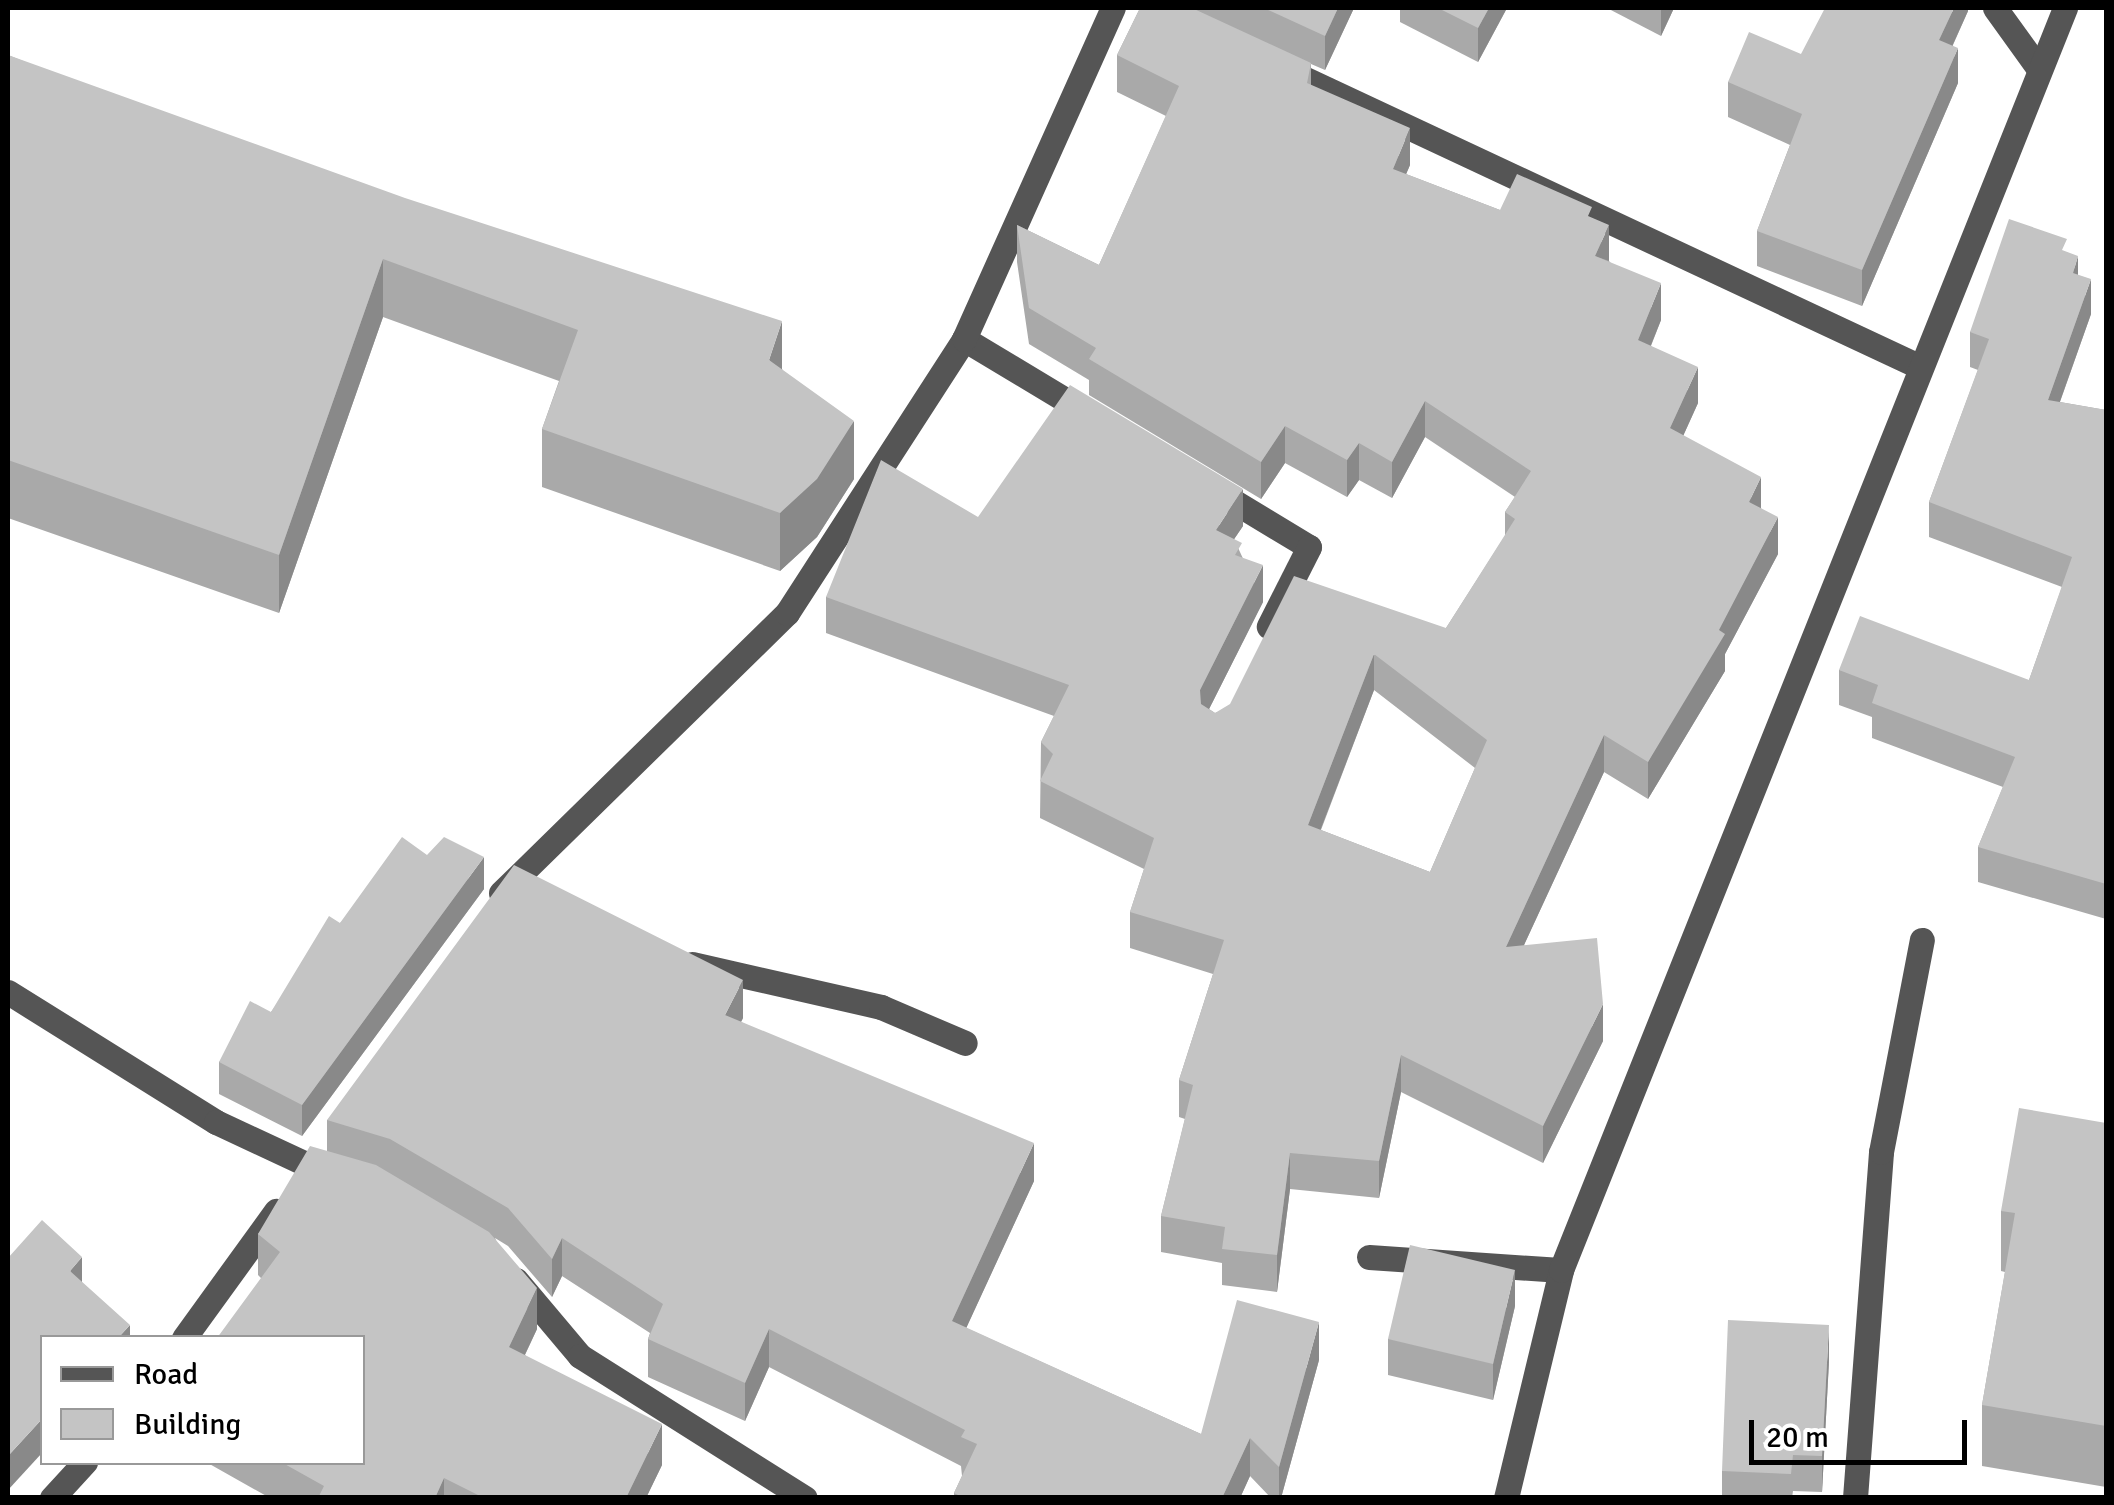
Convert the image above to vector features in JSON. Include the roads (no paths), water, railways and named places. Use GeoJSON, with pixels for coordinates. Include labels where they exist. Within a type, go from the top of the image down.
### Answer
{"type":"FeatureCollection","features":[{"type":"Feature","properties":{"kind":"street"},"geometry":{"type":"LineString","coordinates":[[486,911],[510,880],[787,612],[964,340],[1113,8]]}},
{"type":"Feature","properties":{"kind":"street"},"geometry":{"type":"LineString","coordinates":[[1994,8],[2039,68]]}},
{"type":"Feature","properties":{"kind":"street"},"geometry":{"type":"LineString","coordinates":[[1506,1498],[1561,1270],[1916,365],[2065,8]]}},
{"type":"Feature","properties":{"kind":"street"},"geometry":{"type":"LineString","coordinates":[[1260,57],[1916,365]]}},
{"type":"Feature","properties":{"kind":"street"},"geometry":{"type":"LineString","coordinates":[[964,340],[1112,428]]}},
{"type":"Feature","properties":{"kind":"street"},"geometry":{"type":"LineString","coordinates":[[1194,478],[1308,547],[1258,648]]}},
{"type":"Feature","properties":{"kind":"street"},"geometry":{"type":"LineString","coordinates":[[510,880],[546,897]]}},
{"type":"Feature","properties":{"kind":"street"},"geometry":{"type":"LineString","coordinates":[[1855,1498],[1881,1152],[1922,940]]}},
{"type":"Feature","properties":{"kind":"street"},"geometry":{"type":"LineString","coordinates":[[672,955],[881,1007],[965,1043]]}},
{"type":"Feature","properties":{"kind":"street"},"geometry":{"type":"LineString","coordinates":[[8,992],[306,1169],[364,1185]]}},
{"type":"Feature","properties":{"kind":"street"},"geometry":{"type":"LineString","coordinates":[[186,1335],[328,1136]]}},
{"type":"Feature","properties":{"kind":"street"},"geometry":{"type":"LineString","coordinates":[[1369,1257],[1561,1270]]}},
{"type":"Feature","properties":{"kind":"street"},"geometry":{"type":"LineString","coordinates":[[500,1260],[580,1356],[805,1498]]}},
{"type":"Feature","properties":{"kind":"street"},"geometry":{"type":"LineString","coordinates":[[52,1498],[81,1465]]}}]}
